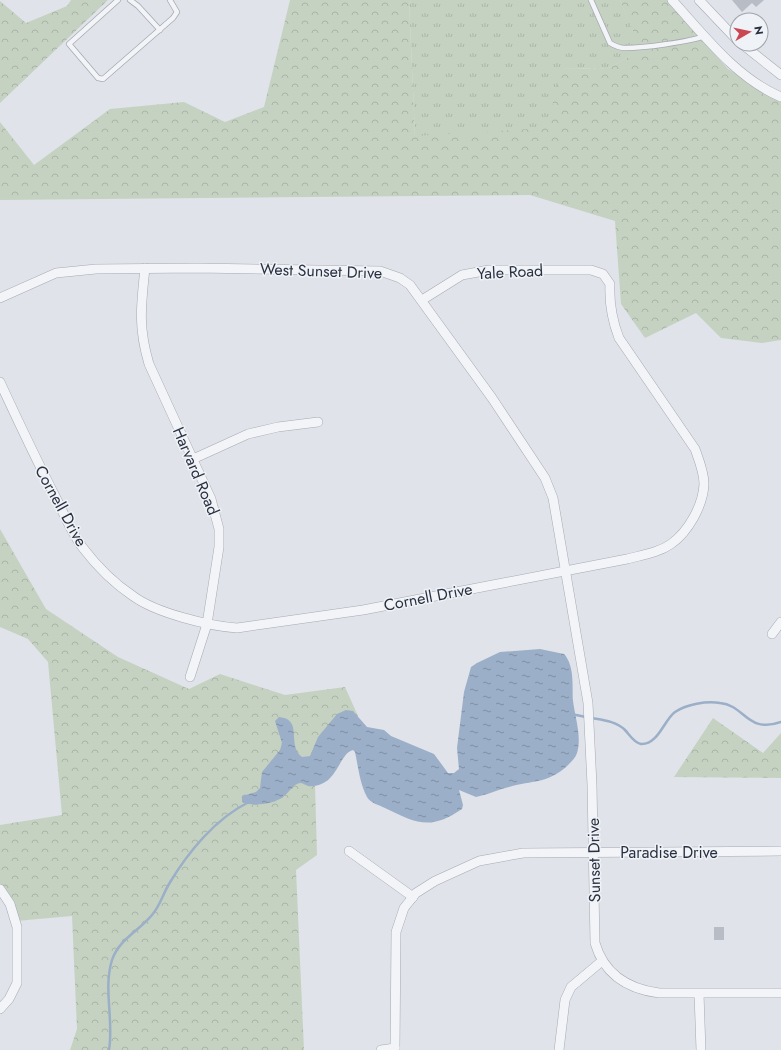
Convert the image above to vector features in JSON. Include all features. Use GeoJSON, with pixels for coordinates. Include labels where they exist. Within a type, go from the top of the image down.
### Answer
{"type":"FeatureCollection","features":[{"type":"Feature","properties":{"kind":"street"},"geometry":{"type":"LineString","coordinates":[[672,0],[705,36],[743,73],[781,97]]}},
{"type":"Feature","properties":{"kind":"street"},"geometry":{"type":"LineString","coordinates":[[699,0],[729,32]]}},
{"type":"Feature","properties":{"kind":"street"},"geometry":{"type":"LineString","coordinates":[[752,52],[781,75]]}},
{"type":"Feature","properties":{"kind":"street","name":"West Sunset Drive"},"geometry":{"type":"LineString","coordinates":[[0,298],[56,273],[96,269],[145,268],[380,271],[400,278],[410,285],[422,300],[492,398],[545,478],[553,498],[566,570]]}},
{"type":"Feature","properties":{"kind":"street","name":"Harvard Road"},"geometry":{"type":"LineString","coordinates":[[145,268],[141,314],[143,345],[149,364],[211,499],[219,529],[219,547],[207,624],[190,677]]}},
{"type":"Feature","properties":{"kind":"street","name":"Yale Road"},"geometry":{"type":"LineString","coordinates":[[422,300],[462,275],[489,270],[591,270],[603,274]]}},
{"type":"Feature","properties":{"kind":"street","name":"Cornell Drive"},"geometry":{"type":"LineString","coordinates":[[0,382],[35,458],[83,548],[100,567],[134,597],[162,610],[207,624],[237,628],[363,610],[627,559],[654,552],[670,544],[685,532],[698,507],[704,485],[701,467],[695,449],[619,338],[613,322],[609,297],[610,284],[603,274]]}},
{"type":"Feature","properties":{"kind":"street"},"geometry":{"type":"LineString","coordinates":[[193,459],[248,434],[278,427],[318,422]]}},
{"type":"Feature","properties":{"kind":"street","name":"Sunset Drive"},"geometry":{"type":"LineString","coordinates":[[566,570],[588,703],[595,943],[602,961],[616,977],[643,991],[699,994],[781,993]]}},
{"type":"Feature","properties":{"kind":"street"},"geometry":{"type":"LineString","coordinates":[[772,634],[781,622]]}},
{"type":"Feature","properties":{"kind":"street"},"geometry":{"type":"LineString","coordinates":[[349,851],[413,897]]}},
{"type":"Feature","properties":{"kind":"street","name":"Paradise Drive"},"geometry":{"type":"LineString","coordinates":[[395,1049],[396,932],[404,908],[413,897],[435,880],[480,861],[523,853],[781,851]]}},
{"type":"Feature","properties":{"kind":"street"},"geometry":{"type":"LineString","coordinates":[[0,889],[10,904],[17,927],[17,983],[9,999],[0,1009]]}},
{"type":"Feature","properties":{"kind":"street"},"geometry":{"type":"LineString","coordinates":[[559,1050],[566,1000],[571,987],[602,961]]}},
{"type":"Feature","properties":{"kind":"street"},"geometry":{"type":"LineString","coordinates":[[699,994],[701,1050]]}},
{"type":"Feature","properties":{"kind":"street"},"geometry":{"type":"LineString","coordinates":[[381,1050],[395,1049]]}},
{"type":"Feature","properties":{"kind":"lane"},"geometry":{"type":"LineString","coordinates":[[118,0],[69,44],[98,78],[103,79],[173,18],[177,12],[170,0]]}},
{"type":"Feature","properties":{"kind":"lane"},"geometry":{"type":"LineString","coordinates":[[130,0],[138,6],[160,30]]}},
{"type":"Feature","properties":{"kind":"lane"},"geometry":{"type":"LineString","coordinates":[[591,0],[610,43],[616,47],[624,48],[694,40],[705,36]]}},
{"type":"Feature","properties":{"kind":"green space"},"geometry":{"type":"Polygon","coordinates":[[[71,0],[108,0],[0,103],[0,1],[26,23],[67,6],[71,0]]]}},
{"type":"Feature","properties":{"kind":"green space"},"geometry":{"type":"Polygon","coordinates":[[[290,0],[409,0],[415,136],[561,69],[609,68],[640,50],[620,0],[667,0],[728,69],[781,99],[781,340],[762,343],[721,338],[696,313],[645,338],[621,304],[615,221],[530,195],[0,200],[0,122],[34,165],[110,109],[184,102],[225,122],[264,107],[290,0]]]}},
{"type":"Feature","properties":{"kind":"green space"},"geometry":{"type":"Polygon","coordinates":[[[409,0],[620,0],[641,50],[609,68],[561,69],[547,128],[415,136],[409,0]]]}},
{"type":"Feature","properties":{"kind":"green space"},"geometry":{"type":"Polygon","coordinates":[[[0,529],[46,609],[118,657],[189,689],[220,674],[285,695],[345,687],[358,716],[315,785],[317,855],[296,870],[304,1050],[70,1050],[77,1029],[72,916],[16,921],[0,889],[0,825],[62,815],[48,662],[28,639],[0,627],[0,529]]]}},
{"type":"Feature","properties":{"kind":"green space"},"geometry":{"type":"Polygon","coordinates":[[[713,718],[763,753],[781,733],[781,778],[674,777],[713,718]]]}},
{"type":"Feature","properties":{"kind":"water"},"geometry":{"type":"Polygon","coordinates":[[[540,649],[564,654],[568,659],[573,683],[573,701],[579,740],[577,753],[572,761],[552,776],[539,781],[505,788],[476,797],[459,790],[463,805],[462,809],[441,820],[432,822],[415,821],[375,804],[368,799],[363,786],[355,752],[353,750],[346,754],[332,776],[321,784],[316,786],[308,786],[301,783],[298,784],[283,797],[269,803],[247,804],[242,802],[242,796],[256,792],[260,788],[262,772],[280,750],[282,743],[275,721],[279,717],[287,719],[291,722],[295,746],[297,752],[302,757],[310,756],[318,737],[337,714],[346,710],[353,711],[367,727],[384,730],[391,736],[434,754],[448,773],[454,773],[459,769],[457,748],[464,692],[471,667],[500,652],[540,649]]]}},
{"type":"Feature","properties":{"kind":"building"},"geometry":{"type":"Polygon","coordinates":[[[732,0],[764,0],[756,7],[752,3],[742,12],[732,0]]]}},
{"type":"Feature","properties":{"kind":"building"},"geometry":{"type":"Polygon","coordinates":[[[714,927],[724,927],[724,940],[714,940],[714,927]]]}},
{"type":"Feature","properties":{"kind":"waterway"},"geometry":{"type":"LineString","coordinates":[[591,718],[609,721],[621,727],[634,740],[641,744],[652,741],[675,712],[685,707],[703,703],[715,702],[728,705],[735,708],[753,722],[761,724],[770,725],[781,722]]}},
{"type":"Feature","properties":{"kind":"waterway"},"geometry":{"type":"LineString","coordinates":[[571,714],[586,717]]}},
{"type":"Feature","properties":{"kind":"waterway"},"geometry":{"type":"LineString","coordinates":[[109,1050],[110,1027],[108,982],[109,971],[115,953],[119,946],[147,921],[155,911],[167,888],[194,848],[225,817],[249,802]]}}]}
